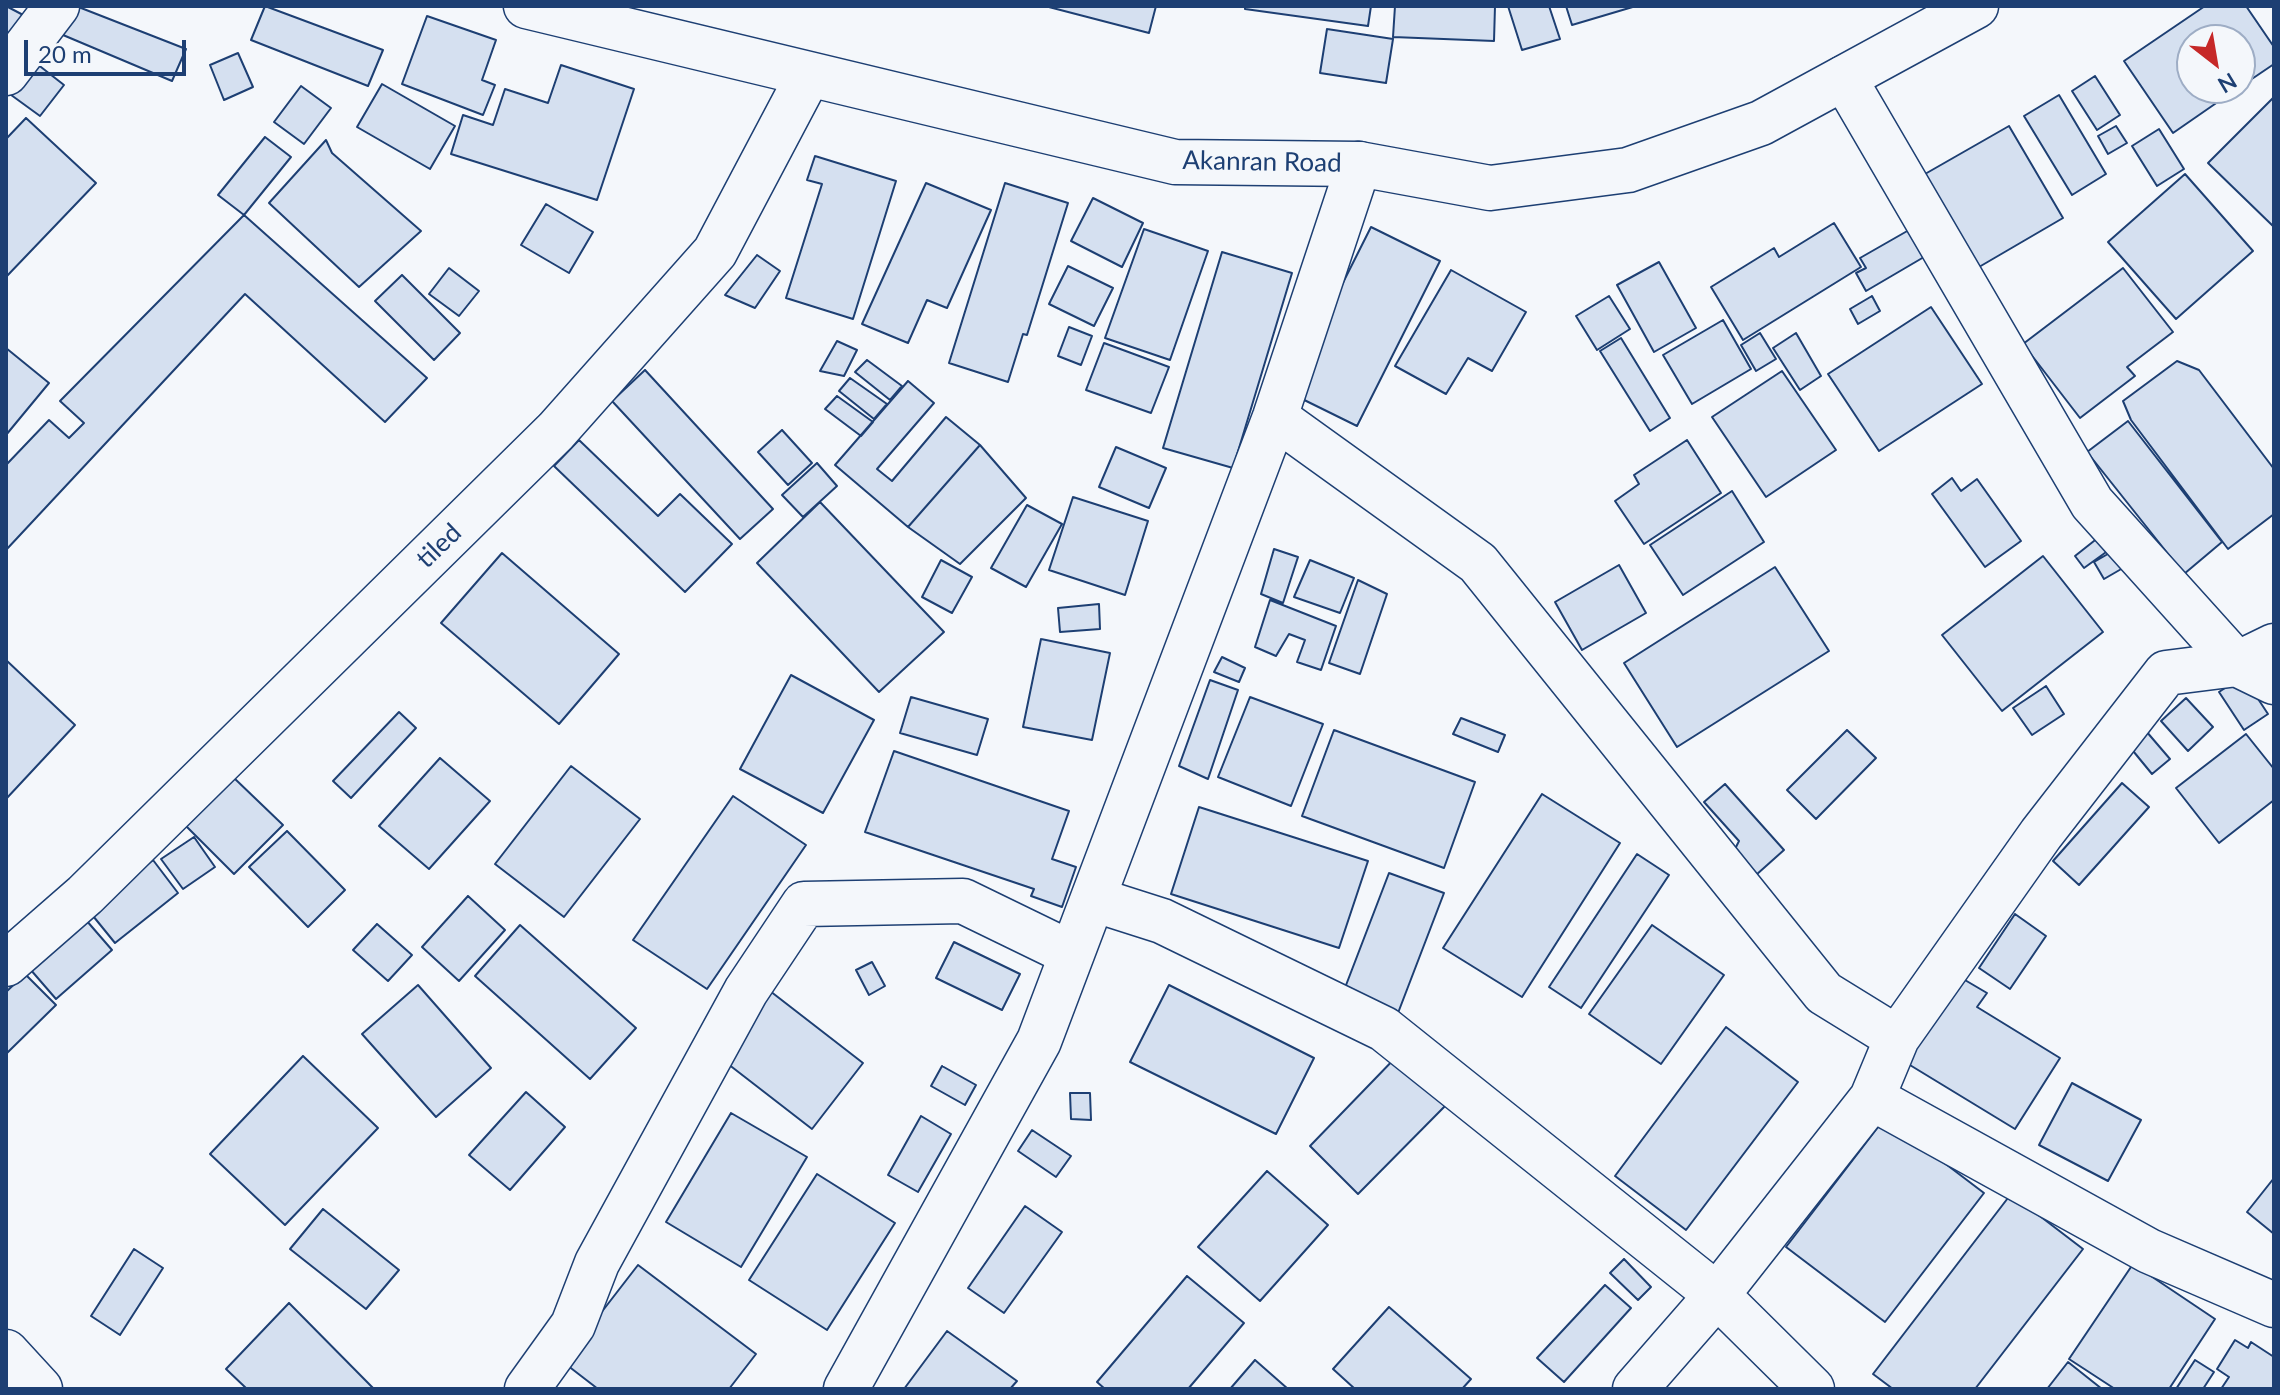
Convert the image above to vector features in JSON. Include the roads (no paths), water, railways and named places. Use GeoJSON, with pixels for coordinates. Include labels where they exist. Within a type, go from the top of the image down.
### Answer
{"type":"FeatureCollection","features":[{"type":"Feature","properties":{"kind":"street"},"geometry":{"type":"LineString","coordinates":[[6,73],[57,6]]}},
{"type":"Feature","properties":{"kind":"street","name":"Akanran Road"},"geometry":{"type":"LineString","coordinates":[[526,6],[1175,162],[1359,164],[1490,188],[1628,170],[1761,123],[1976,6]]}},
{"type":"Feature","properties":{"kind":"street","name":"tiled"},"geometry":{"type":"LineString","coordinates":[[6,964],[85,895],[556,431],[715,252],[808,76]]}},
{"type":"Feature","properties":{"kind":"street"},"geometry":{"type":"LineString","coordinates":[[1844,78],[2092,503],[2262,664]]}},
{"type":"Feature","properties":{"kind":"street"},"geometry":{"type":"LineString","coordinates":[[846,1389],[1039,1041],[1275,417],[1359,164]]}},
{"type":"Feature","properties":{"kind":"street"},"geometry":{"type":"LineString","coordinates":[[1275,417],[1478,563],[1824,993],[1897,1038]]}},
{"type":"Feature","properties":{"kind":"street"},"geometry":{"type":"LineString","coordinates":[[1635,1389],[1717,1295],[1872,1098],[1897,1038],[2041,834],[2166,673],[2262,664]]}},
{"type":"Feature","properties":{"kind":"street"},"geometry":{"type":"LineString","coordinates":[[1093,899],[1162,921],[1384,1029],[1717,1295],[1812,1389]]}},
{"type":"Feature","properties":{"kind":"street"},"geometry":{"type":"LineString","coordinates":[[527,1389],[573,1325],[597,1263],[746,991],[804,904],[963,901],[1072,954]]}},
{"type":"Feature","properties":{"kind":"street"},"geometry":{"type":"LineString","coordinates":[[1872,1098],[2149,1251],[2274,1305]]}},
{"type":"Feature","properties":{"kind":"street"},"geometry":{"type":"LineString","coordinates":[[6,1352],[40,1389]]}}]}
